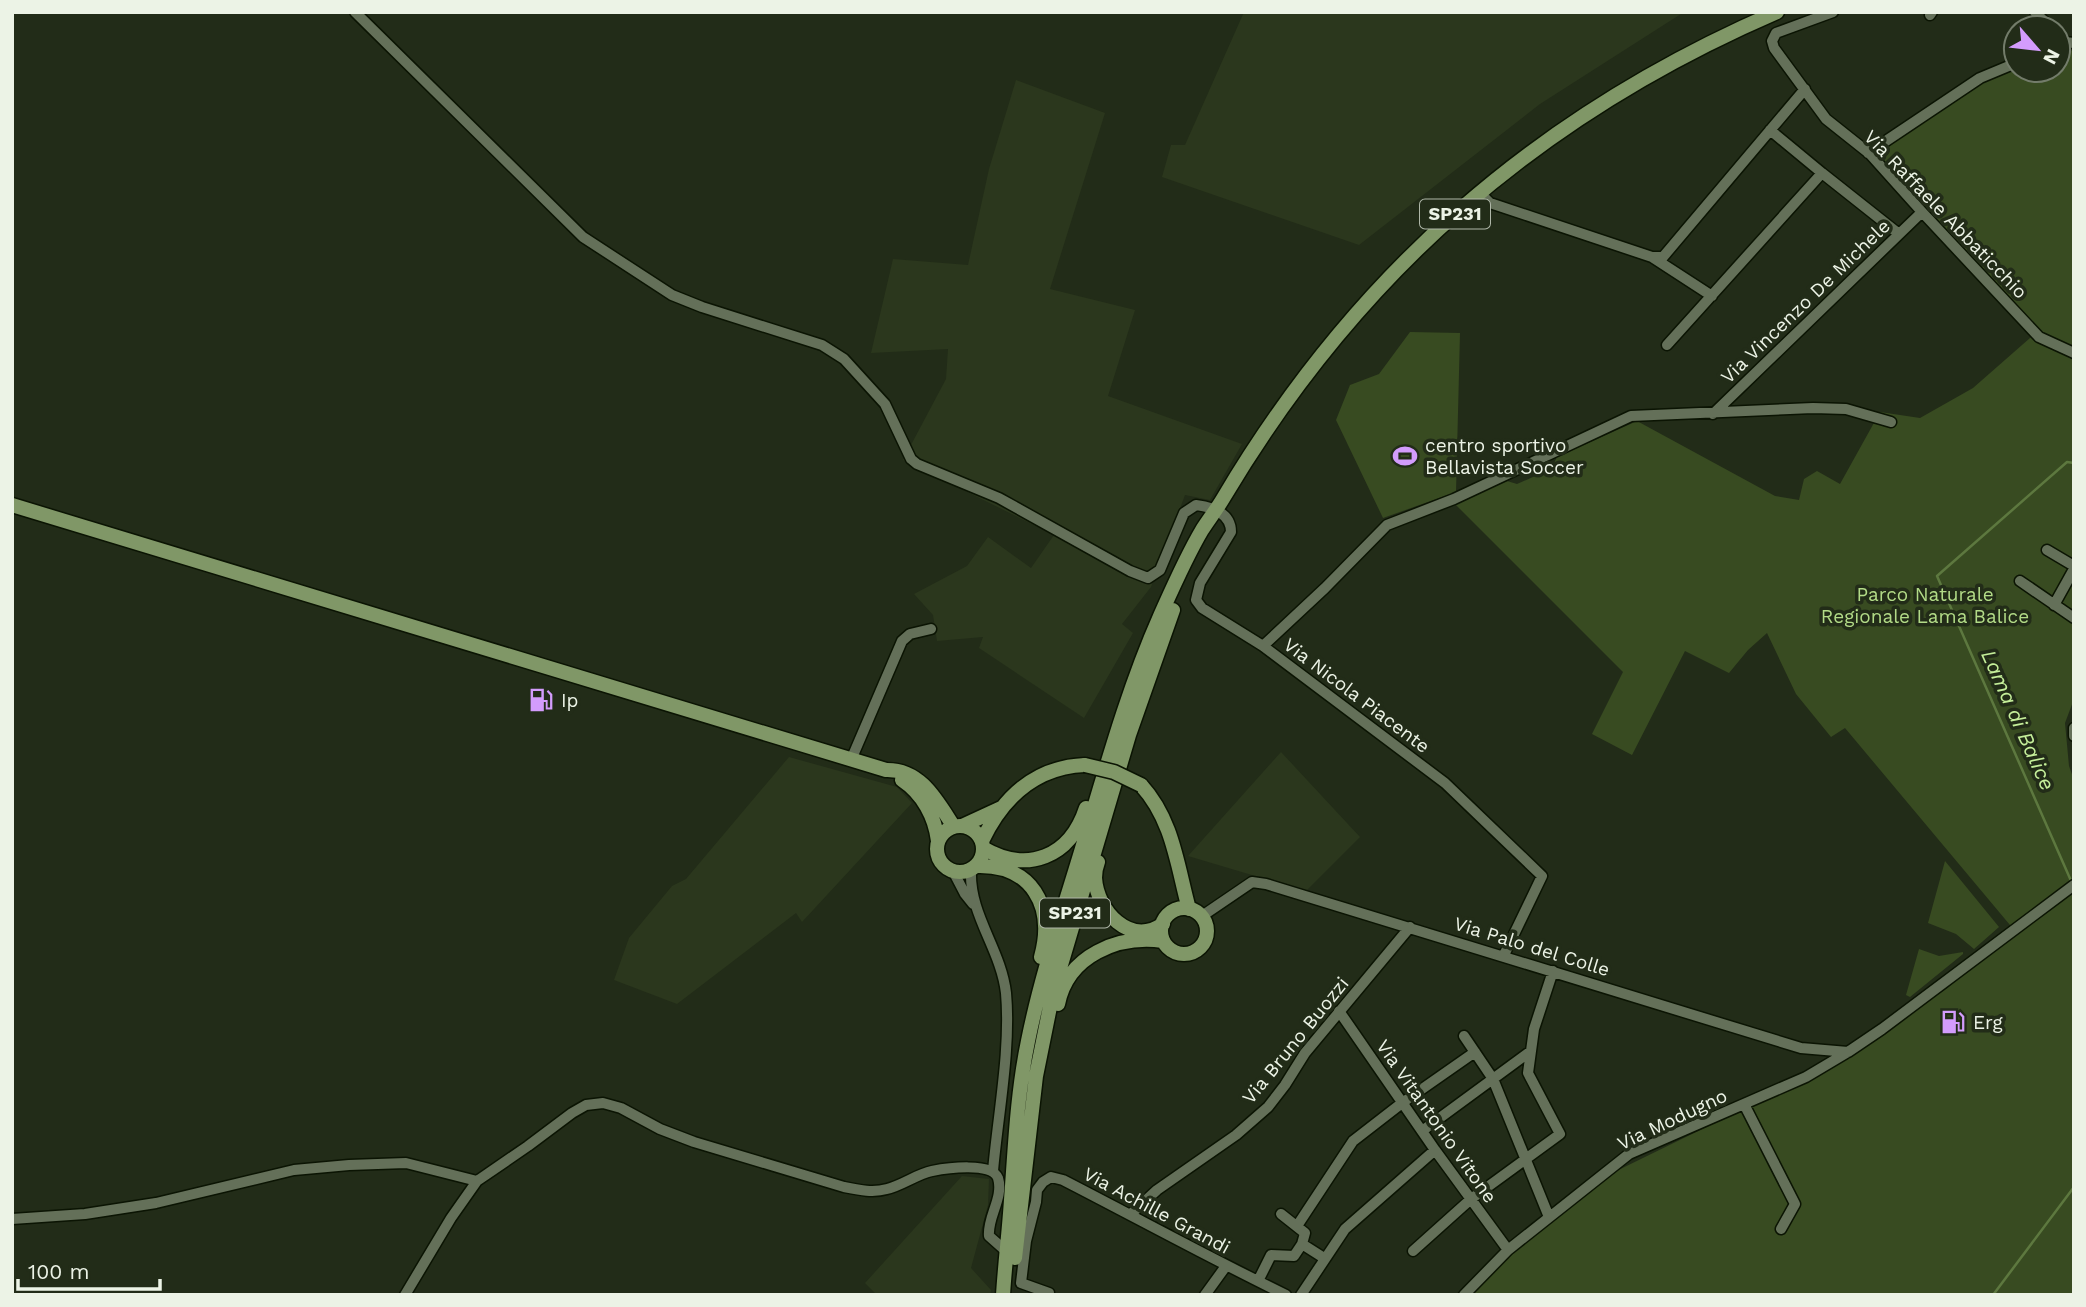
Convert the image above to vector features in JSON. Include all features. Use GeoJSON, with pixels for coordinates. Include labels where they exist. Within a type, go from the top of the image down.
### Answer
{"type":"FeatureCollection","features":[{"type":"Feature","properties":{"kind":"main road","name":"SP231"},"geometry":{"type":"LineString","coordinates":[[1003,1295],[1019,1098],[1031,1025],[1091,820],[1143,657],[1187,558],[1203,529],[1271,421],[1342,330],[1411,254],[1480,192],[1557,133],[1608,99],[1687,54],[1777,12]]}},
{"type":"Feature","properties":{"kind":"main road"},"geometry":{"type":"LineString","coordinates":[[12,505],[851,760],[895,770],[923,783],[958,826],[974,831],[983,844],[1009,859],[1029,861],[1042,858],[1066,842],[1077,829],[1117,705],[1143,657]]}},
{"type":"Feature","properties":{"kind":"main road","name":"SP231"},"geometry":{"type":"LineString","coordinates":[[1009,1295],[1041,1048],[1053,992],[1142,695],[1170,617],[1217,510]]}},
{"type":"Feature","properties":{"kind":"main road"},"geometry":{"type":"LineString","coordinates":[[1142,695],[1095,877],[1099,897],[1106,912],[1117,923],[1139,932],[1152,930],[1163,923]]}},
{"type":"Feature","properties":{"kind":"main road"},"geometry":{"type":"LineString","coordinates":[[974,868],[983,855],[983,844],[1002,807],[1022,788],[1056,768],[1085,765],[1114,772],[1141,785],[1159,809],[1168,827],[1194,914],[1208,931],[1202,946],[1189,954],[1174,952],[1163,941],[1161,931],[1166,917],[1194,914]]}},
{"type":"Feature","properties":{"kind":"main road"},"geometry":{"type":"LineString","coordinates":[[886,770],[912,787],[920,796],[932,818],[941,863],[959,873],[974,868],[1002,868],[1015,873],[1028,882],[1036,893],[1046,920],[1044,949],[1027,1012],[1015,1082],[1011,1118],[1012,1184]]}},
{"type":"Feature","properties":{"kind":"main road"},"geometry":{"type":"LineString","coordinates":[[938,841],[944,832],[1002,807]]}},
{"type":"Feature","properties":{"kind":"main road"},"geometry":{"type":"LineString","coordinates":[[1027,1157],[1059,999],[1069,978],[1083,962],[1113,944],[1139,939],[1163,941]]}},
{"type":"Feature","properties":{"kind":"street"},"geometry":{"type":"LineString","coordinates":[[355,12],[583,237],[672,295],[822,345],[844,359],[885,404],[911,459],[917,464],[999,498],[1130,571],[1148,578],[1160,570],[1184,513],[1196,505],[1217,510],[1230,523],[1231,532],[1202,579],[1196,592],[1196,600],[1202,608],[1262,646]]}},
{"type":"Feature","properties":{"kind":"street","name":"Via Raffaele Abbaticchio"},"geometry":{"type":"LineString","coordinates":[[1833,12],[1776,33],[1772,41],[1774,48],[1826,119],[1868,153],[2039,337],[2074,352]]}},
{"type":"Feature","properties":{"kind":"street"},"geometry":{"type":"LineString","coordinates":[[1868,153],[1980,78],[2002,69]]}},
{"type":"Feature","properties":{"kind":"street"},"geometry":{"type":"LineString","coordinates":[[1652,257],[1663,257],[1805,89]]}},
{"type":"Feature","properties":{"kind":"street"},"geometry":{"type":"LineString","coordinates":[[1770,130],[1899,234]]}},
{"type":"Feature","properties":{"kind":"street"},"geometry":{"type":"LineString","coordinates":[[1667,345],[1822,173]]}},
{"type":"Feature","properties":{"kind":"street"},"geometry":{"type":"LineString","coordinates":[[1480,192],[1490,203],[1652,257],[1712,296]]}},
{"type":"Feature","properties":{"kind":"street","name":"Via Vincenzo De Michele"},"geometry":{"type":"LineString","coordinates":[[1713,414],[1922,212]]}},
{"type":"Feature","properties":{"kind":"street","name":"Via Nicola Piacente"},"geometry":{"type":"LineString","coordinates":[[1504,955],[1542,876],[1445,783],[1262,646],[1325,588],[1387,525],[1454,499],[1631,416],[1813,408],[1846,409],[1891,422]]}},
{"type":"Feature","properties":{"kind":"street"},"geometry":{"type":"LineString","coordinates":[[2047,550],[2074,568],[2054,605]]}},
{"type":"Feature","properties":{"kind":"street"},"geometry":{"type":"LineString","coordinates":[[2020,581],[2074,618]]}},
{"type":"Feature","properties":{"kind":"street"},"geometry":{"type":"LineString","coordinates":[[851,760],[902,640],[910,634],[931,629]]}},
{"type":"Feature","properties":{"kind":"street"},"geometry":{"type":"LineString","coordinates":[[2074,728],[2074,736]]}},
{"type":"Feature","properties":{"kind":"street"},"geometry":{"type":"LineString","coordinates":[[974,868],[972,892],[975,906],[996,954],[1006,993],[1006,1055],[993,1171]]}},
{"type":"Feature","properties":{"kind":"street"},"geometry":{"type":"LineString","coordinates":[[953,872],[975,906]]}},
{"type":"Feature","properties":{"kind":"street","name":"Via Palo del Colle"},"geometry":{"type":"LineString","coordinates":[[1194,914],[1222,903],[1252,882],[1266,884],[1801,1048],[1847,1052]]}},
{"type":"Feature","properties":{"kind":"street","name":"Via Modugno"},"geometry":{"type":"LineString","coordinates":[[1464,1295],[1508,1250],[1629,1154],[1818,1070],[1882,1029],[2074,885]]}},
{"type":"Feature","properties":{"kind":"street","name":"Via Bruno Buozzi"},"geometry":{"type":"LineString","coordinates":[[1131,1214],[1157,1190],[1236,1135],[1268,1107],[1305,1053],[1410,927]]}},
{"type":"Feature","properties":{"kind":"street"},"geometry":{"type":"LineString","coordinates":[[1413,1251],[1471,1199],[1560,1134],[1528,1073],[1534,1029],[1553,971]]}},
{"type":"Feature","properties":{"kind":"street","name":"Via Vitantonio Vitone"},"geometry":{"type":"LineString","coordinates":[[1339,1011],[1508,1250]]}},
{"type":"Feature","properties":{"kind":"street"},"geometry":{"type":"LineString","coordinates":[[1464,1036],[1493,1079],[1549,1217]]}},
{"type":"Feature","properties":{"kind":"street"},"geometry":{"type":"LineString","coordinates":[[1801,1048],[1816,1052],[1820,1057],[1818,1070]]}},
{"type":"Feature","properties":{"kind":"street"},"geometry":{"type":"LineString","coordinates":[[1422,1131],[1531,1051]]}},
{"type":"Feature","properties":{"kind":"street"},"geometry":{"type":"LineString","coordinates":[[1297,1226],[1353,1141],[1475,1052]]}},
{"type":"Feature","properties":{"kind":"street"},"geometry":{"type":"LineString","coordinates":[[405,1295],[451,1218],[477,1181],[572,1113],[586,1105],[603,1102],[694,1142],[844,1187],[870,1191],[888,1189],[931,1171],[975,1167],[993,1171],[997,1176],[998,1197],[989,1222],[989,1236],[1007,1251]]}},
{"type":"Feature","properties":{"kind":"street"},"geometry":{"type":"LineString","coordinates":[[1744,1104],[1795,1204],[1781,1229]]}},
{"type":"Feature","properties":{"kind":"street"},"geometry":{"type":"LineString","coordinates":[[1301,1295],[1345,1229],[1435,1150]]}},
{"type":"Feature","properties":{"kind":"street"},"geometry":{"type":"LineString","coordinates":[[12,1219],[156,1203],[295,1170],[349,1165],[406,1163],[477,1181]]}},
{"type":"Feature","properties":{"kind":"street","name":"Via Achille Grandi"},"geometry":{"type":"LineString","coordinates":[[1049,1295],[1021,1283],[1026,1241],[1037,1190],[1051,1177],[1063,1180],[1131,1214],[1286,1295]]}},
{"type":"Feature","properties":{"kind":"street"},"geometry":{"type":"LineString","coordinates":[[1258,1282],[1271,1255],[1294,1256],[1302,1244],[1305,1233],[1281,1214]]}},
{"type":"Feature","properties":{"kind":"street"},"geometry":{"type":"LineString","coordinates":[[1020,1223],[1026,1241]]}},
{"type":"Feature","properties":{"kind":"street"},"geometry":{"type":"LineString","coordinates":[[1302,1244],[1324,1258]]}},
{"type":"Feature","properties":{"kind":"street"},"geometry":{"type":"LineString","coordinates":[[1205,1295],[1226,1266]]}},
{"type":"Feature","properties":{"kind":"shaded area"},"geometry":{"type":"Polygon","coordinates":[[[1244,12],[1684,12],[1540,104],[1359,245],[1162,177],[1171,145],[1185,145],[1244,12]]]}},
{"type":"Feature","properties":{"kind":"shaded area"},"geometry":{"type":"Polygon","coordinates":[[[1016,80],[1105,113],[1050,289],[1135,310],[1108,396],[1242,444],[1210,500],[1185,495],[1151,587],[1122,624],[1133,633],[1084,718],[979,648],[983,637],[937,641],[933,615],[914,594],[967,566],[988,537],[1031,568],[1054,535],[903,460],[946,379],[948,349],[871,353],[893,259],[968,265],[989,169],[1016,80]]]}},
{"type":"Feature","properties":{"kind":"shaded area"},"geometry":{"type":"Polygon","coordinates":[[[1281,752],[1360,837],[1306,891],[1188,856],[1281,752]]]}},
{"type":"Feature","properties":{"kind":"shaded area"},"geometry":{"type":"Polygon","coordinates":[[[789,757],[897,787],[912,803],[802,922],[796,913],[677,1004],[614,980],[629,938],[672,886],[686,879],[789,757]]]}},
{"type":"Feature","properties":{"kind":"shaded area"},"geometry":{"type":"Polygon","coordinates":[[[962,1176],[989,1179],[988,1205],[971,1268],[991,1290],[990,1295],[877,1295],[865,1283],[962,1176]]]}},
{"type":"Feature","properties":{"kind":"green space","name":"Parco Naturale Regionale Lama Balice"},"geometry":{"type":"Polygon","coordinates":[[[2072,51],[2074,53],[2074,699],[2065,723],[2069,766],[2074,780],[2074,1295],[1471,1295],[1486,1271],[1602,1178],[1831,1066],[1946,989],[2015,931],[1845,728],[1831,737],[1796,694],[1767,633],[1729,673],[1685,651],[1632,755],[1592,734],[1623,672],[1455,504],[1507,481],[1517,484],[1551,469],[1557,457],[1637,421],[1775,496],[1799,500],[1804,479],[1817,471],[1840,484],[1880,412],[1920,418],[1973,388],[2039,330],[1874,152],[1981,82],[2002,74],[2002,84],[2072,84],[2072,51]]]}},
{"type":"Feature","properties":{"kind":"green space","name":"centro sportivo Bellavista Soccer"},"geometry":{"type":"Polygon","coordinates":[[[1410,332],[1460,333],[1456,492],[1383,518],[1336,420],[1350,385],[1379,374],[1410,332]]]}},
{"type":"Feature","properties":{"kind":"green space"},"geometry":{"type":"Polygon","coordinates":[[[1945,861],[1999,927],[1974,949],[1956,934],[1928,923],[1945,861]]]}},
{"type":"Feature","properties":{"kind":"green space"},"geometry":{"type":"Polygon","coordinates":[[[1919,949],[1939,956],[1963,954],[1910,997],[1906,995],[1919,949]]]}},
{"type":"Feature","properties":{"kind":"waterway","name":"Lama di Balice"},"geometry":{"type":"LineString","coordinates":[[2072,883],[1937,576],[2067,462],[2074,463]]}},
{"type":"Feature","properties":{"kind":"waterway","name":"Lama di Balice"},"geometry":{"type":"LineString","coordinates":[[1993,1295],[2074,1187]]}},
{"type":"Feature","properties":{"kind":"place","name":"centro sportivo Bellavista Soccer"},"geometry":{"type":"Point","coordinates":[1405,456]}},
{"type":"Feature","properties":{"kind":"place","name":"Ip"},"geometry":{"type":"Point","coordinates":[541,700]}},
{"type":"Feature","properties":{"kind":"place","name":"Erg"},"geometry":{"type":"Point","coordinates":[1953,1022]}}]}
